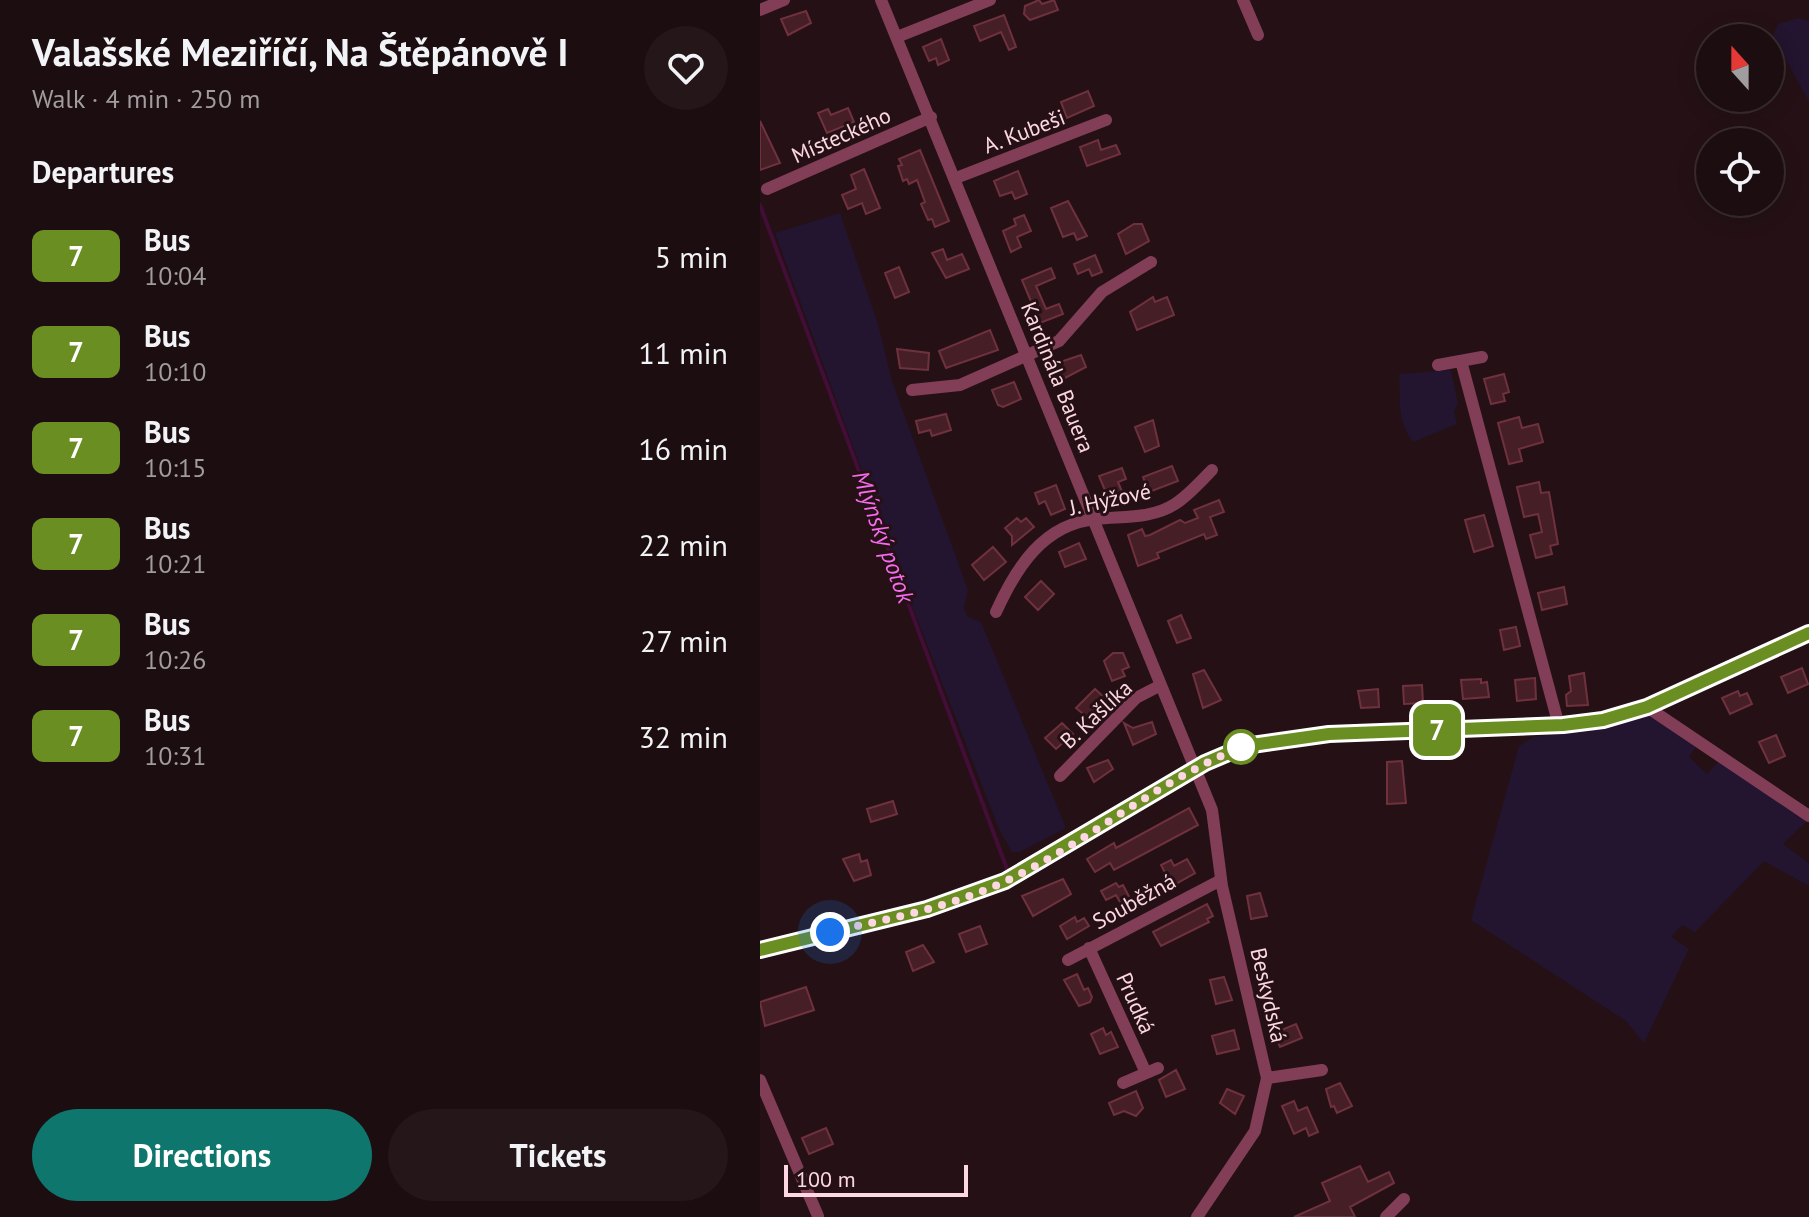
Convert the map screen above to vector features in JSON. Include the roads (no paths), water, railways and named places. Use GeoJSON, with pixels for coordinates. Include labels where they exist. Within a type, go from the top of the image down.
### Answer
{"type":"FeatureCollection","features":[{"type":"Feature","properties":{"kind":"street"},"geometry":{"type":"LineString","coordinates":[[760,10],[784,0]]}},
{"type":"Feature","properties":{"kind":"street","name":"Kardinála Bauera"},"geometry":{"type":"LineString","coordinates":[[881,0],[1195,769]]}},
{"type":"Feature","properties":{"kind":"street"},"geometry":{"type":"LineString","coordinates":[[897,37],[990,0]]}},
{"type":"Feature","properties":{"kind":"street"},"geometry":{"type":"LineString","coordinates":[[1243,0],[1258,35]]}},
{"type":"Feature","properties":{"kind":"street","name":"Místeckého"},"geometry":{"type":"LineString","coordinates":[[767,189],[931,117]]}},
{"type":"Feature","properties":{"kind":"street","name":"A. Kubeši"},"geometry":{"type":"LineString","coordinates":[[956,178],[1106,120]]}},
{"type":"Feature","properties":{"kind":"street"},"geometry":{"type":"LineString","coordinates":[[912,390],[960,385],[1059,341],[1102,292],[1151,262]]}},
{"type":"Feature","properties":{"kind":"street"},"geometry":{"type":"LineString","coordinates":[[1438,365],[1482,357]]}},
{"type":"Feature","properties":{"kind":"street"},"geometry":{"type":"LineString","coordinates":[[1461,361],[1559,726]]}},
{"type":"Feature","properties":{"kind":"street","name":"J. Hýžové"},"geometry":{"type":"LineString","coordinates":[[996,612],[1013,576],[1033,548],[1062,529],[1094,519],[1137,517],[1175,505],[1212,470]]}},
{"type":"Feature","properties":{"kind":"street"},"geometry":{"type":"LineString","coordinates":[[760,950],[927,909],[1005,881],[1195,769],[1245,746],[1276,739],[1559,726],[1603,720],[1647,707],[1809,633]]}},
{"type":"Feature","properties":{"kind":"street","name":"B. Kašlíka"},"geometry":{"type":"LineString","coordinates":[[1060,776],[1136,698],[1161,685]]}},
{"type":"Feature","properties":{"kind":"street"},"geometry":{"type":"LineString","coordinates":[[1647,707],[1809,816]]}},
{"type":"Feature","properties":{"kind":"street","name":"Beskydská"},"geometry":{"type":"LineString","coordinates":[[1195,769],[1212,810],[1221,880],[1267,1078],[1255,1131],[1197,1217]]}},
{"type":"Feature","properties":{"kind":"street","name":"Souběžná"},"geometry":{"type":"LineString","coordinates":[[1068,960],[1221,880]]}},
{"type":"Feature","properties":{"kind":"street","name":"Prudká"},"geometry":{"type":"LineString","coordinates":[[1089,948],[1152,1071],[1123,1083]]}},
{"type":"Feature","properties":{"kind":"street"},"geometry":{"type":"LineString","coordinates":[[1267,1078],[1322,1070]]}},
{"type":"Feature","properties":{"kind":"street"},"geometry":{"type":"LineString","coordinates":[[760,1080],[818,1216]]}},
{"type":"Feature","properties":{"kind":"street"},"geometry":{"type":"LineString","coordinates":[[1386,1217],[1404,1199]]}},
{"type":"Feature","properties":{"kind":"waterway","name":"Mlýnský potok"},"geometry":{"type":"LineString","coordinates":[[760,205],[1007,869]]}}]}
